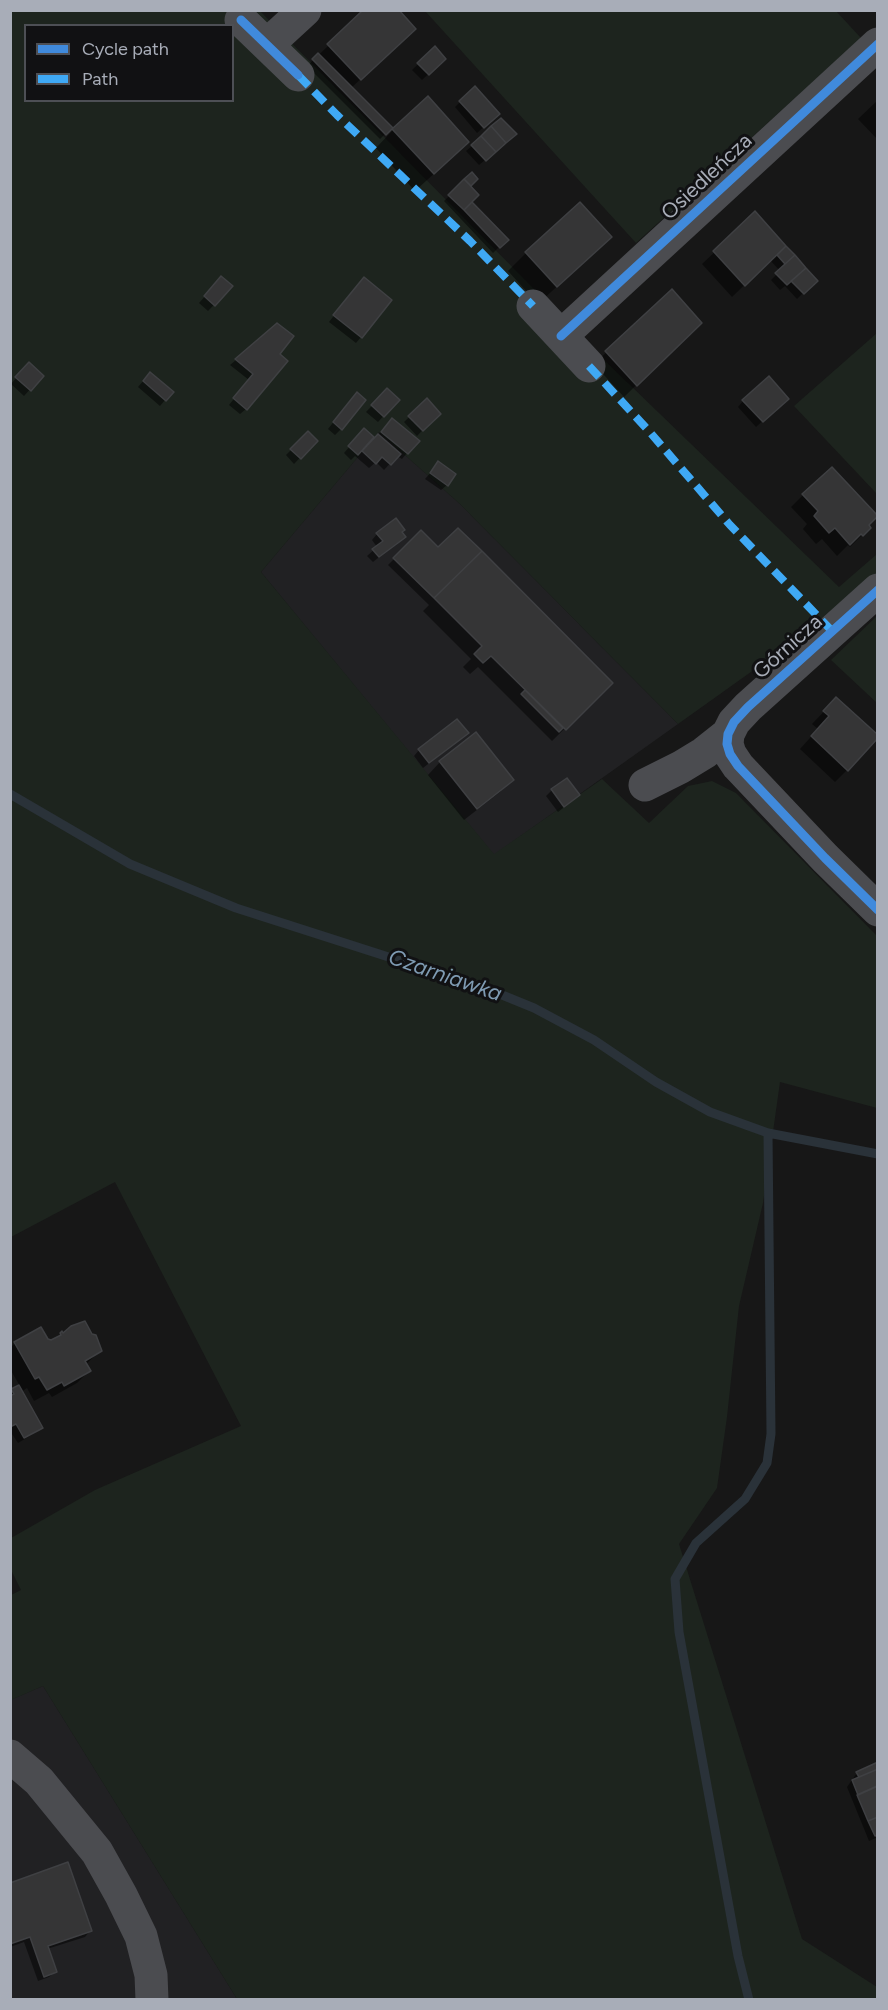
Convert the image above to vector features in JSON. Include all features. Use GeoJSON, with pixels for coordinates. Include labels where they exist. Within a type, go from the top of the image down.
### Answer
{"type":"FeatureCollection","features":[{"type":"Feature","properties":{"kind":"street"},"geometry":{"type":"LineString","coordinates":[[267,45],[305,10]]}},
{"type":"Feature","properties":{"kind":"street"},"geometry":{"type":"LineString","coordinates":[[242,20],[298,75]]}},
{"type":"Feature","properties":{"kind":"street","name":"Osiedleńcza"},"geometry":{"type":"LineString","coordinates":[[561,336],[878,44]]}},
{"type":"Feature","properties":{"kind":"street"},"geometry":{"type":"LineString","coordinates":[[533,306],[589,366]]}},
{"type":"Feature","properties":{"kind":"street","name":"Górnicza"},"geometry":{"type":"LineString","coordinates":[[645,785],[704,753],[728,734],[734,722],[748,707],[878,590]]}},
{"type":"Feature","properties":{"kind":"street"},"geometry":{"type":"LineString","coordinates":[[728,734],[727,744],[730,754],[738,766],[878,910]]}},
{"type":"Feature","properties":{"kind":"street"},"geometry":{"type":"LineString","coordinates":[[10,1756],[39,1781],[96,1852],[141,1936],[152,1975],[152,2000]]}},
{"type":"Feature","properties":{"kind":"shaded area"},"geometry":{"type":"Polygon","coordinates":[[[10,11],[260,11],[599,355],[839,587],[877,554],[877,575],[849,602],[678,724],[460,504],[379,432],[261,572],[494,854],[602,779],[649,823],[688,786],[712,781],[736,793],[877,936],[877,1108],[780,1082],[763,1203],[739,1306],[717,1488],[679,1544],[802,1939],[877,1987],[877,1999],[237,1999],[43,1686],[11,1700],[11,1595],[21,1590],[11,1570],[11,1538],[95,1490],[241,1426],[115,1182],[11,1237],[10,11]]]}},
{"type":"Feature","properties":{"kind":"shaded area"},"geometry":{"type":"Polygon","coordinates":[[[425,11],[836,11],[861,38],[636,243],[425,11]]]}},
{"type":"Feature","properties":{"kind":"shaded area"},"geometry":{"type":"Polygon","coordinates":[[[877,333],[877,494],[794,406],[877,333]]]}},
{"type":"Feature","properties":{"kind":"shaded area"},"geometry":{"type":"Polygon","coordinates":[[[379,432],[460,504],[678,724],[494,855],[261,572],[379,432]]]}},
{"type":"Feature","properties":{"kind":"shaded area"},"geometry":{"type":"Polygon","coordinates":[[[877,616],[877,703],[831,660],[877,616]]]}},
{"type":"Feature","properties":{"kind":"shaded area"},"geometry":{"type":"Polygon","coordinates":[[[43,1686],[237,1999],[11,1999],[10,1700],[43,1686]]]}},
{"type":"Feature","properties":{"kind":"building"},"geometry":{"type":"Polygon","coordinates":[[[363,10],[399,10],[416,29],[361,80],[327,44],[363,10]]]}},
{"type":"Feature","properties":{"kind":"building"},"geometry":{"type":"Polygon","coordinates":[[[435,46],[446,59],[429,75],[417,63],[435,46]]]}},
{"type":"Feature","properties":{"kind":"building"},"geometry":{"type":"Polygon","coordinates":[[[318,53],[393,128],[386,135],[312,59],[318,53]]]}},
{"type":"Feature","properties":{"kind":"building"},"geometry":{"type":"Polygon","coordinates":[[[475,86],[500,114],[484,128],[459,101],[475,86]]]}},
{"type":"Feature","properties":{"kind":"building"},"geometry":{"type":"Polygon","coordinates":[[[428,96],[469,142],[434,174],[392,129],[428,96]]]}},
{"type":"Feature","properties":{"kind":"building"},"geometry":{"type":"Polygon","coordinates":[[[501,118],[517,134],[506,143],[491,126],[501,118]]]}},
{"type":"Feature","properties":{"kind":"building"},"geometry":{"type":"Polygon","coordinates":[[[491,126],[506,143],[496,152],[481,136],[491,126]]]}},
{"type":"Feature","properties":{"kind":"building"},"geometry":{"type":"Polygon","coordinates":[[[481,136],[496,152],[486,161],[471,145],[481,136]]]}},
{"type":"Feature","properties":{"kind":"building"},"geometry":{"type":"Polygon","coordinates":[[[472,172],[478,179],[471,186],[464,179],[472,172]]]}},
{"type":"Feature","properties":{"kind":"building"},"geometry":{"type":"Polygon","coordinates":[[[464,179],[479,195],[464,210],[448,195],[464,179]]]}},
{"type":"Feature","properties":{"kind":"building"},"geometry":{"type":"Polygon","coordinates":[[[472,202],[509,240],[500,248],[464,210],[472,202]]]}},
{"type":"Feature","properties":{"kind":"building"},"geometry":{"type":"Polygon","coordinates":[[[580,202],[612,237],[557,287],[525,252],[580,202]]]}},
{"type":"Feature","properties":{"kind":"building"},"geometry":{"type":"Polygon","coordinates":[[[755,211],[786,246],[745,286],[713,251],[755,211]]]}},
{"type":"Feature","properties":{"kind":"building"},"geometry":{"type":"Polygon","coordinates":[[[786,246],[795,255],[785,264],[777,255],[786,246]]]}},
{"type":"Feature","properties":{"kind":"building"},"geometry":{"type":"Polygon","coordinates":[[[795,255],[806,268],[787,285],[775,273],[795,255]]]}},
{"type":"Feature","properties":{"kind":"building"},"geometry":{"type":"Polygon","coordinates":[[[806,268],[818,281],[804,294],[791,281],[806,268]]]}},
{"type":"Feature","properties":{"kind":"building"},"geometry":{"type":"Polygon","coordinates":[[[221,276],[233,286],[215,306],[204,296],[221,276]]]}},
{"type":"Feature","properties":{"kind":"building"},"geometry":{"type":"Polygon","coordinates":[[[364,277],[392,300],[362,338],[333,315],[364,277]]]}},
{"type":"Feature","properties":{"kind":"building"},"geometry":{"type":"Polygon","coordinates":[[[672,289],[702,323],[637,386],[605,351],[672,289]]]}},
{"type":"Feature","properties":{"kind":"building"},"geometry":{"type":"Polygon","coordinates":[[[277,323],[294,336],[280,354],[288,361],[247,410],[233,398],[253,374],[235,359],[277,323]]]}},
{"type":"Feature","properties":{"kind":"building"},"geometry":{"type":"Polygon","coordinates":[[[29,362],[44,376],[31,391],[15,377],[29,362]]]}},
{"type":"Feature","properties":{"kind":"building"},"geometry":{"type":"Polygon","coordinates":[[[150,372],[174,392],[166,401],[143,381],[150,372]]]}},
{"type":"Feature","properties":{"kind":"building"},"geometry":{"type":"Polygon","coordinates":[[[769,376],[789,399],[763,422],[742,400],[769,376]]]}},
{"type":"Feature","properties":{"kind":"building"},"geometry":{"type":"Polygon","coordinates":[[[387,388],[400,400],[384,417],[371,405],[387,388]]]}},
{"type":"Feature","properties":{"kind":"building"},"geometry":{"type":"Polygon","coordinates":[[[357,392],[366,400],[342,430],[333,422],[357,392]]]}},
{"type":"Feature","properties":{"kind":"building"},"geometry":{"type":"Polygon","coordinates":[[[427,398],[441,414],[423,431],[408,416],[427,398]]]}},
{"type":"Feature","properties":{"kind":"building"},"geometry":{"type":"Polygon","coordinates":[[[392,418],[420,441],[408,454],[381,432],[392,418]]]}},
{"type":"Feature","properties":{"kind":"building"},"geometry":{"type":"Polygon","coordinates":[[[364,428],[374,437],[358,455],[348,446],[364,428]]]}},
{"type":"Feature","properties":{"kind":"building"},"geometry":{"type":"Polygon","coordinates":[[[308,431],[318,441],[301,459],[290,449],[308,431]]]}},
{"type":"Feature","properties":{"kind":"building"},"geometry":{"type":"Polygon","coordinates":[[[378,434],[401,454],[391,465],[382,457],[376,464],[362,451],[378,434]]]}},
{"type":"Feature","properties":{"kind":"building"},"geometry":{"type":"Polygon","coordinates":[[[438,461],[456,474],[448,486],[430,473],[438,461]]]}},
{"type":"Feature","properties":{"kind":"building"},"geometry":{"type":"Polygon","coordinates":[[[832,467],[878,516],[869,525],[871,528],[850,545],[835,528],[829,533],[814,516],[818,511],[802,494],[832,467]]]}},
{"type":"Feature","properties":{"kind":"building"},"geometry":{"type":"Polygon","coordinates":[[[396,518],[405,530],[402,532],[406,537],[379,557],[372,549],[383,541],[376,533],[396,518]]]}},
{"type":"Feature","properties":{"kind":"building"},"geometry":{"type":"Polygon","coordinates":[[[458,528],[482,551],[434,598],[393,558],[421,530],[438,547],[458,528]]]}},
{"type":"Feature","properties":{"kind":"building"},"geometry":{"type":"Polygon","coordinates":[[[482,551],[613,683],[566,730],[491,656],[483,663],[474,654],[482,646],[434,598],[482,551]]]}},
{"type":"Feature","properties":{"kind":"building"},"geometry":{"type":"Polygon","coordinates":[[[525,690],[563,728],[559,732],[521,694],[525,690]]]}},
{"type":"Feature","properties":{"kind":"building"},"geometry":{"type":"Polygon","coordinates":[[[836,697],[878,735],[878,738],[848,771],[811,736],[829,716],[823,711],[836,697]]]}},
{"type":"Feature","properties":{"kind":"building"},"geometry":{"type":"Polygon","coordinates":[[[457,719],[469,733],[429,763],[418,749],[457,719]]]}},
{"type":"Feature","properties":{"kind":"building"},"geometry":{"type":"Polygon","coordinates":[[[476,732],[514,780],[477,809],[439,761],[476,732]]]}},
{"type":"Feature","properties":{"kind":"building"},"geometry":{"type":"Polygon","coordinates":[[[567,778],[580,795],[564,807],[551,789],[567,778]]]}},
{"type":"Feature","properties":{"kind":"building"},"geometry":{"type":"Polygon","coordinates":[[[85,1321],[92,1334],[96,1335],[102,1351],[85,1361],[91,1371],[64,1386],[62,1382],[47,1390],[39,1377],[35,1379],[14,1342],[41,1327],[51,1340],[61,1335],[62,1331],[63,1333],[71,1326],[85,1321]]]}},
{"type":"Feature","properties":{"kind":"building"},"geometry":{"type":"Polygon","coordinates":[[[19,1385],[43,1428],[24,1438],[16,1424],[12,1426],[10,1424],[10,1396],[14,1394],[11,1389],[19,1385]]]}},
{"type":"Feature","properties":{"kind":"building"},"geometry":{"type":"Polygon","coordinates":[[[878,1762],[878,1769],[859,1777],[856,1772],[878,1762]]]}},
{"type":"Feature","properties":{"kind":"building"},"geometry":{"type":"Polygon","coordinates":[[[878,1769],[878,1786],[858,1795],[852,1780],[878,1769]]]}},
{"type":"Feature","properties":{"kind":"building"},"geometry":{"type":"Polygon","coordinates":[[[877,1786],[878,1817],[868,1821],[857,1795],[877,1786]]]}},
{"type":"Feature","properties":{"kind":"building"},"geometry":{"type":"Polygon","coordinates":[[[878,1817],[878,1835],[875,1836],[868,1821],[878,1817]]]}},
{"type":"Feature","properties":{"kind":"building"},"geometry":{"type":"Polygon","coordinates":[[[68,1862],[92,1931],[48,1946],[57,1972],[44,1977],[30,1937],[10,1944],[10,1883],[68,1862]]]}},
{"type":"Feature","properties":{"kind":"waterway","name":"Czarniawka"},"geometry":{"type":"LineString","coordinates":[[10,794],[130,864],[236,908],[485,988],[534,1008],[594,1040],[656,1082],[710,1112],[768,1133],[878,1154]]}},
{"type":"Feature","properties":{"kind":"waterway"},"geometry":{"type":"LineString","coordinates":[[749,2000],[738,1956],[679,1632],[675,1579],[696,1543],[745,1499],[767,1463],[771,1434],[768,1133]]}},
{"type":"Feature","properties":{"kind":"marked path"},"geometry":{"type":"LineString","coordinates":[[298,75],[470,241],[533,306]]}},
{"type":"Feature","properties":{"kind":"marked path"},"geometry":{"type":"LineString","coordinates":[[589,366],[730,525],[832,631]]}},
{"type":"Feature","properties":{"kind":"cycle path"},"geometry":{"type":"LineString","coordinates":[[241,20],[298,75]]}},
{"type":"Feature","properties":{"kind":"cycle path"},"geometry":{"type":"LineString","coordinates":[[561,336],[878,44]]}},
{"type":"Feature","properties":{"kind":"cycle path"},"geometry":{"type":"LineString","coordinates":[[878,590],[748,707],[734,722],[728,734],[727,744],[738,766],[878,910]]}}]}
